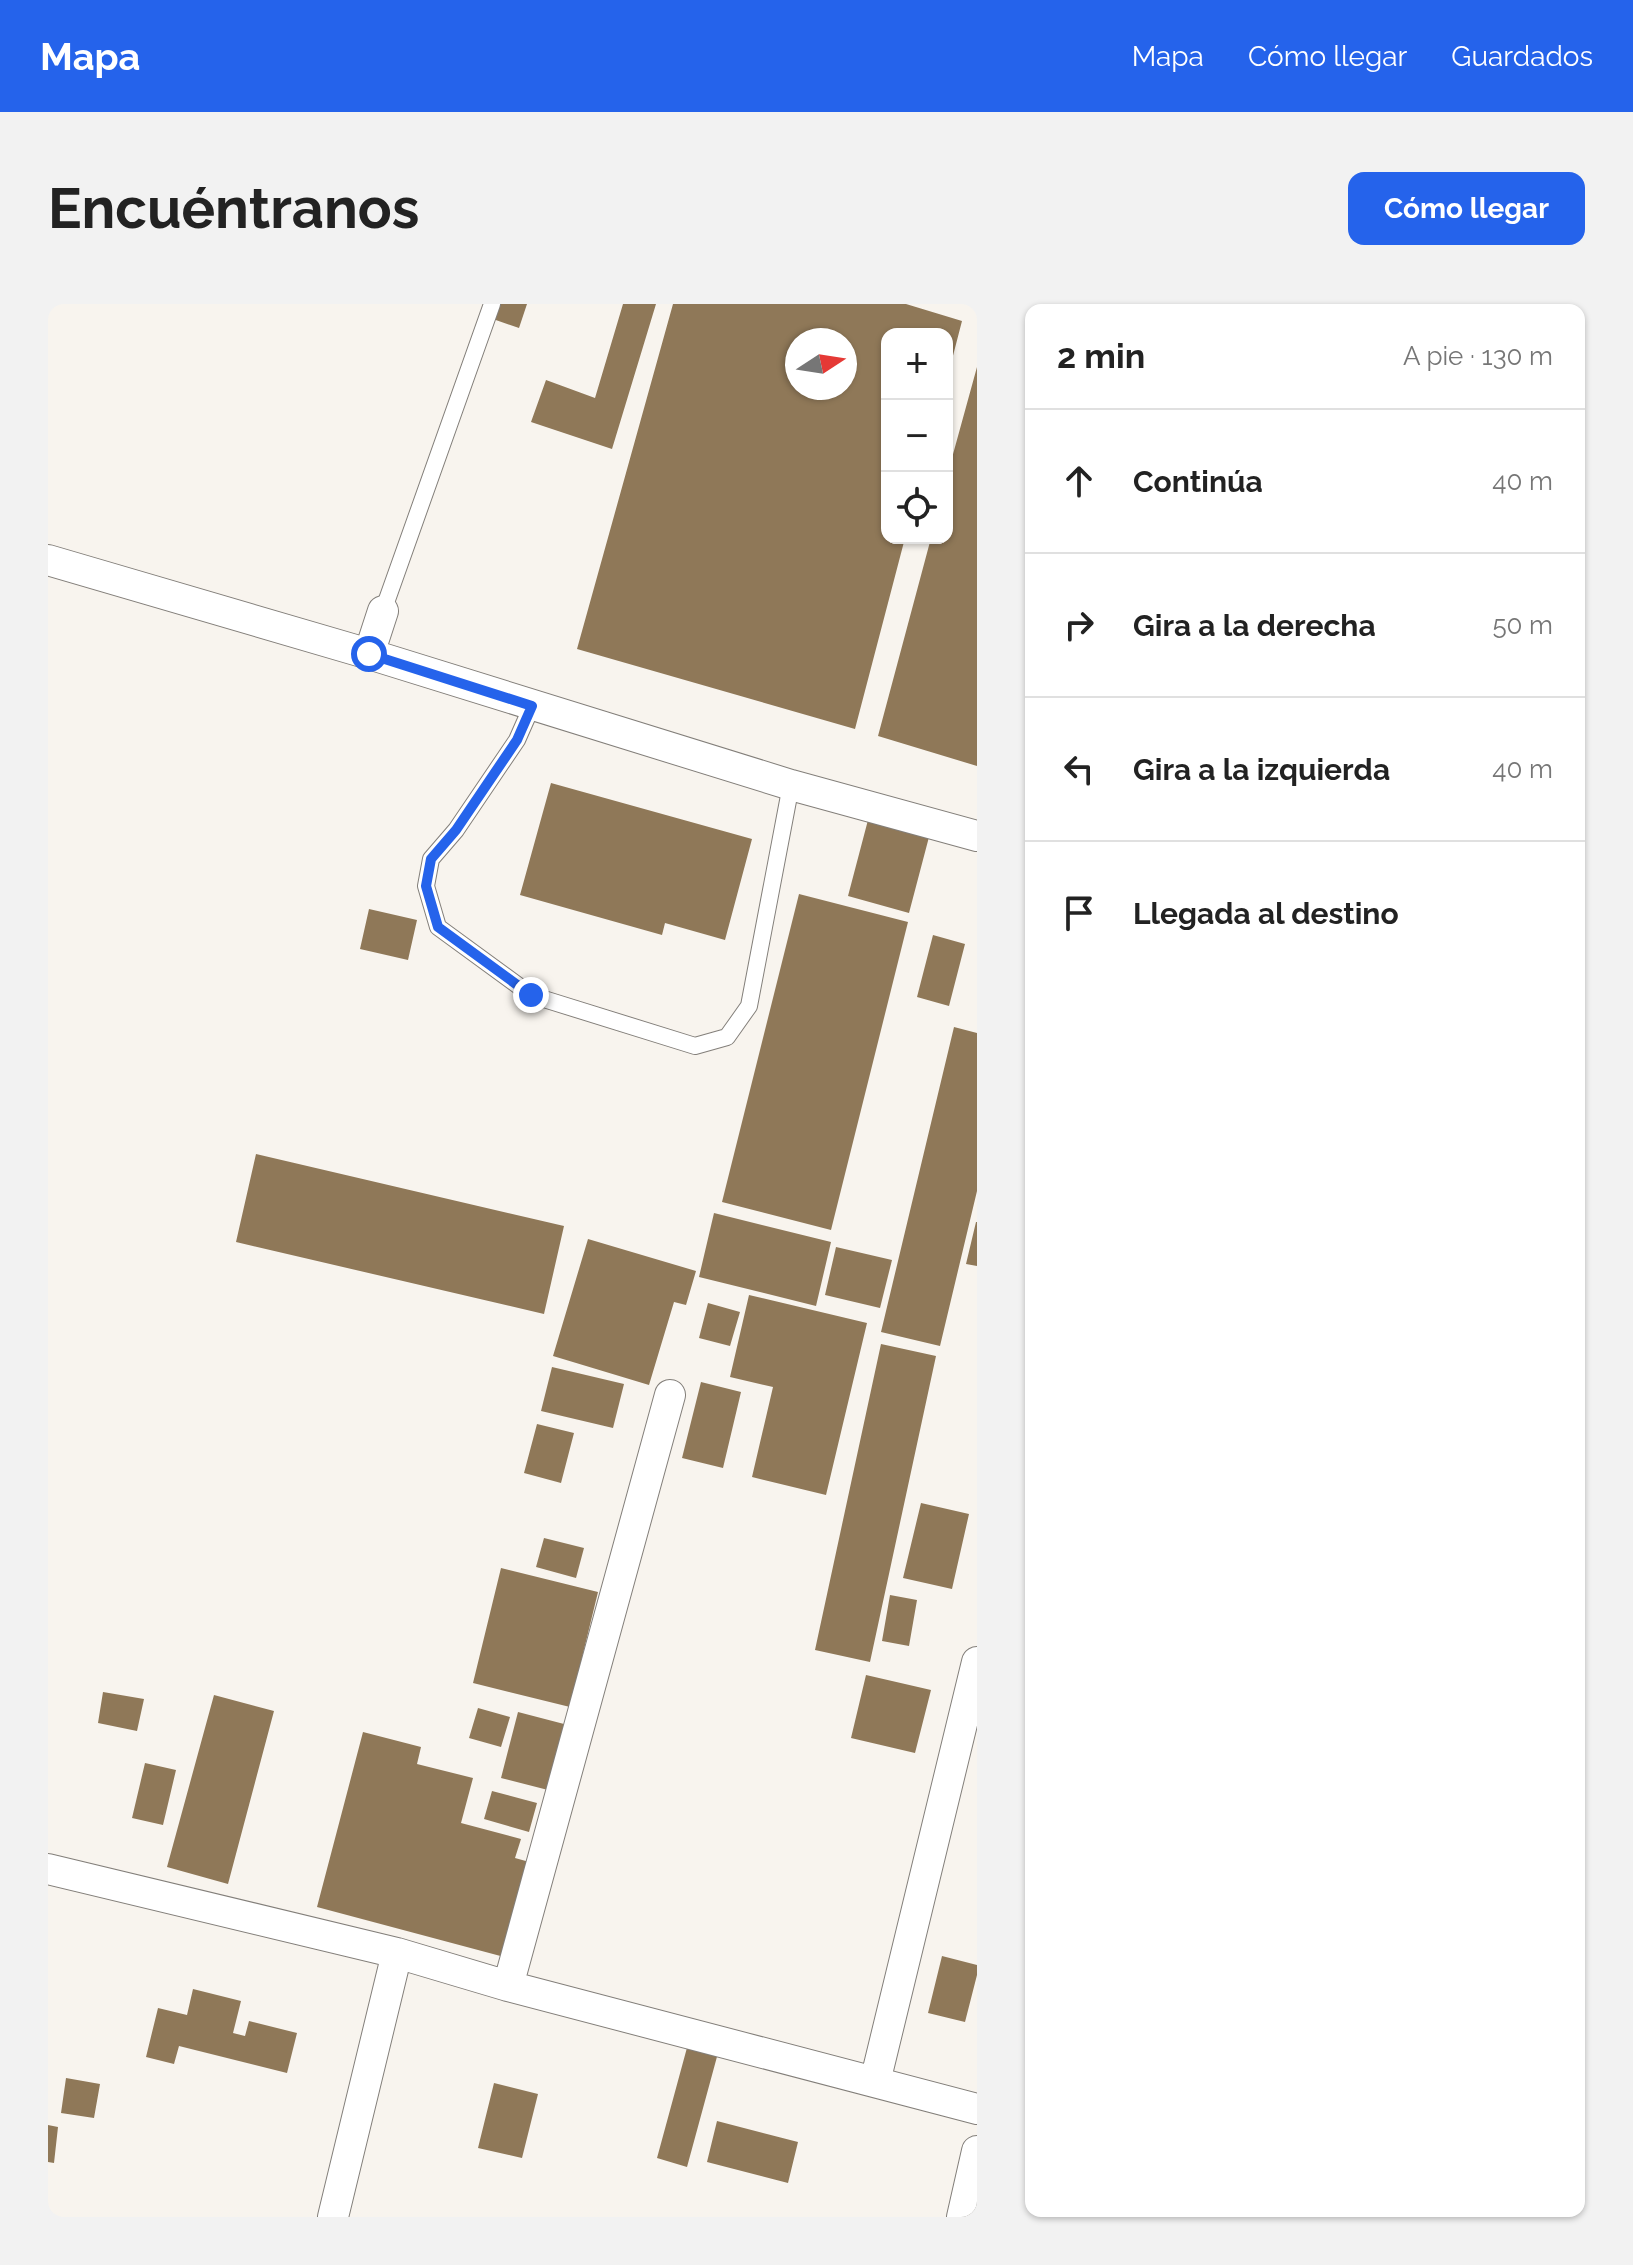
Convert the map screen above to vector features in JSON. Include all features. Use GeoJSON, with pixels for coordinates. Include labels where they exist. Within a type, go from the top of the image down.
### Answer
{"type":"FeatureCollection","features":[{"type":"Feature","properties":{"kind":"street"},"geometry":{"type":"LineString","coordinates":[[48,560],[369,654],[791,785],[977,836]]}},
{"type":"Feature","properties":{"kind":"street"},"geometry":{"type":"LineString","coordinates":[[369,654],[383,611]]}},
{"type":"Feature","properties":{"kind":"street"},"geometry":{"type":"LineString","coordinates":[[508,1986],[670,1395]]}},
{"type":"Feature","properties":{"kind":"street"},"geometry":{"type":"LineString","coordinates":[[875,2082],[977,1662]]}},
{"type":"Feature","properties":{"kind":"street"},"geometry":{"type":"LineString","coordinates":[[48,1869],[397,1953],[508,1986],[977,2109]]}},
{"type":"Feature","properties":{"kind":"street"},"geometry":{"type":"LineString","coordinates":[[333,2217],[397,1953]]}},
{"type":"Feature","properties":{"kind":"street"},"geometry":{"type":"LineString","coordinates":[[962,2217],[977,2151]]}},
{"type":"Feature","properties":{"kind":"lane"},"geometry":{"type":"LineString","coordinates":[[383,611],[492,304]]}},
{"type":"Feature","properties":{"kind":"lane"},"geometry":{"type":"LineString","coordinates":[[532,706],[517,740],[456,830],[431,859],[426,886],[438,927],[531,995],[695,1046],[727,1037],[749,1006],[791,785]]}},
{"type":"Feature","properties":{"kind":"building"},"geometry":{"type":"Polygon","coordinates":[[[495,304],[527,304],[519,328],[490,318],[495,304]]]}},
{"type":"Feature","properties":{"kind":"building"},"geometry":{"type":"Polygon","coordinates":[[[623,304],[656,304],[612,449],[531,422],[546,380],[595,398],[623,304]]]}},
{"type":"Feature","properties":{"kind":"building"},"geometry":{"type":"Polygon","coordinates":[[[673,304],[906,304],[962,321],[953,356],[953,328],[881,328],[881,544],[903,544],[855,729],[577,649],[673,304]]]}},
{"type":"Feature","properties":{"kind":"building"},"geometry":{"type":"Polygon","coordinates":[[[977,367],[977,766],[878,736],[929,544],[953,544],[953,454],[977,367]]]}},
{"type":"Feature","properties":{"kind":"building"},"geometry":{"type":"Polygon","coordinates":[[[551,783],[752,839],[725,940],[665,923],[662,935],[520,895],[551,783]]]}},
{"type":"Feature","properties":{"kind":"building"},"geometry":{"type":"Polygon","coordinates":[[[868,820],[929,837],[909,913],[848,896],[868,820]]]}},
{"type":"Feature","properties":{"kind":"building"},"geometry":{"type":"Polygon","coordinates":[[[799,894],[908,922],[831,1230],[722,1202],[799,894]]]}},
{"type":"Feature","properties":{"kind":"building"},"geometry":{"type":"Polygon","coordinates":[[[369,909],[417,920],[408,960],[360,949],[369,909]]]}},
{"type":"Feature","properties":{"kind":"building"},"geometry":{"type":"Polygon","coordinates":[[[933,935],[965,944],[949,1006],[917,997],[933,935]]]}},
{"type":"Feature","properties":{"kind":"building"},"geometry":{"type":"Polygon","coordinates":[[[954,1027],[977,1033],[977,1191],[940,1346],[881,1332],[954,1027]]]}},
{"type":"Feature","properties":{"kind":"building"},"geometry":{"type":"Polygon","coordinates":[[[256,1154],[564,1226],[544,1314],[236,1242],[256,1154]]]}},
{"type":"Feature","properties":{"kind":"building"},"geometry":{"type":"Polygon","coordinates":[[[714,1213],[831,1242],[816,1306],[699,1277],[714,1213]]]}},
{"type":"Feature","properties":{"kind":"building"},"geometry":{"type":"Polygon","coordinates":[[[977,1222],[977,1266],[966,1264],[977,1222]]]}},
{"type":"Feature","properties":{"kind":"building"},"geometry":{"type":"Polygon","coordinates":[[[588,1239],[696,1271],[686,1305],[674,1302],[649,1385],[553,1356],[588,1239]]]}},
{"type":"Feature","properties":{"kind":"building"},"geometry":{"type":"Polygon","coordinates":[[[836,1247],[892,1260],[880,1308],[825,1295],[836,1247]]]}},
{"type":"Feature","properties":{"kind":"building"},"geometry":{"type":"Polygon","coordinates":[[[749,1295],[867,1323],[826,1495],[752,1477],[773,1387],[730,1377],[749,1295]]]}},
{"type":"Feature","properties":{"kind":"building"},"geometry":{"type":"Polygon","coordinates":[[[708,1303],[740,1312],[730,1346],[699,1338],[708,1303]]]}},
{"type":"Feature","properties":{"kind":"building"},"geometry":{"type":"Polygon","coordinates":[[[881,1344],[936,1356],[870,1662],[815,1650],[881,1344]]]}},
{"type":"Feature","properties":{"kind":"building"},"geometry":{"type":"Polygon","coordinates":[[[552,1367],[624,1384],[613,1428],[541,1411],[552,1367]]]}},
{"type":"Feature","properties":{"kind":"building"},"geometry":{"type":"Polygon","coordinates":[[[701,1382],[741,1392],[723,1468],[682,1458],[701,1382]]]}},
{"type":"Feature","properties":{"kind":"building"},"geometry":{"type":"Polygon","coordinates":[[[537,1424],[574,1433],[561,1483],[524,1473],[537,1424]]]}},
{"type":"Feature","properties":{"kind":"building"},"geometry":{"type":"Polygon","coordinates":[[[921,1503],[969,1514],[952,1589],[903,1578],[921,1503]]]}},
{"type":"Feature","properties":{"kind":"building"},"geometry":{"type":"Polygon","coordinates":[[[544,1538],[584,1548],[576,1578],[536,1567],[544,1538]]]}},
{"type":"Feature","properties":{"kind":"building"},"geometry":{"type":"Polygon","coordinates":[[[501,1568],[598,1592],[570,1707],[473,1683],[501,1568]]]}},
{"type":"Feature","properties":{"kind":"building"},"geometry":{"type":"Polygon","coordinates":[[[890,1595],[917,1600],[909,1646],[882,1641],[890,1595]]]}},
{"type":"Feature","properties":{"kind":"building"},"geometry":{"type":"Polygon","coordinates":[[[866,1675],[931,1690],[915,1753],[851,1738],[866,1675]]]}},
{"type":"Feature","properties":{"kind":"building"},"geometry":{"type":"Polygon","coordinates":[[[103,1692],[144,1699],[137,1731],[98,1723],[103,1692]]]}},
{"type":"Feature","properties":{"kind":"building"},"geometry":{"type":"Polygon","coordinates":[[[214,1695],[274,1711],[228,1884],[167,1867],[214,1695]]]}},
{"type":"Feature","properties":{"kind":"building"},"geometry":{"type":"Polygon","coordinates":[[[478,1708],[510,1717],[501,1747],[469,1738],[478,1708]]]}},
{"type":"Feature","properties":{"kind":"building"},"geometry":{"type":"Polygon","coordinates":[[[518,1712],[564,1724],[548,1790],[501,1778],[518,1712]]]}},
{"type":"Feature","properties":{"kind":"building"},"geometry":{"type":"Polygon","coordinates":[[[363,1732],[421,1747],[417,1764],[473,1778],[461,1823],[521,1839],[515,1858],[533,1863],[508,1958],[317,1907],[363,1732]]]}},
{"type":"Feature","properties":{"kind":"building"},"geometry":{"type":"Polygon","coordinates":[[[145,1763],[176,1770],[163,1825],[132,1818],[145,1763]]]}},
{"type":"Feature","properties":{"kind":"building"},"geometry":{"type":"Polygon","coordinates":[[[492,1791],[537,1803],[529,1832],[484,1819],[492,1791]]]}},
{"type":"Feature","properties":{"kind":"building"},"geometry":{"type":"Polygon","coordinates":[[[942,1956],[977,1965],[965,2022],[928,2013],[942,1956]]]}},
{"type":"Feature","properties":{"kind":"building"},"geometry":{"type":"Polygon","coordinates":[[[193,1989],[241,2001],[233,2033],[245,2036],[249,2021],[297,2033],[287,2073],[179,2046],[174,2064],[146,2057],[158,2008],[187,2015],[193,1989]]]}},
{"type":"Feature","properties":{"kind":"building"},"geometry":{"type":"Polygon","coordinates":[[[688,2044],[718,2053],[687,2167],[657,2158],[688,2044]]]}},
{"type":"Feature","properties":{"kind":"building"},"geometry":{"type":"Polygon","coordinates":[[[66,2078],[100,2084],[94,2118],[61,2113],[66,2078]]]}},
{"type":"Feature","properties":{"kind":"building"},"geometry":{"type":"Polygon","coordinates":[[[494,2083],[538,2094],[522,2158],[478,2148],[494,2083]]]}},
{"type":"Feature","properties":{"kind":"building"},"geometry":{"type":"Polygon","coordinates":[[[717,2121],[798,2142],[788,2183],[707,2162],[717,2121]]]}},
{"type":"Feature","properties":{"kind":"building"},"geometry":{"type":"Polygon","coordinates":[[[48,2125],[58,2127],[54,2163],[48,2162],[48,2125]]]}},
{"type":"Feature","properties":{"kind":"route"},"geometry":{"type":"LineString","coordinates":[[369,654],[532,706],[517,740],[456,830],[431,859],[426,886],[438,927],[531,995]]}}]}
